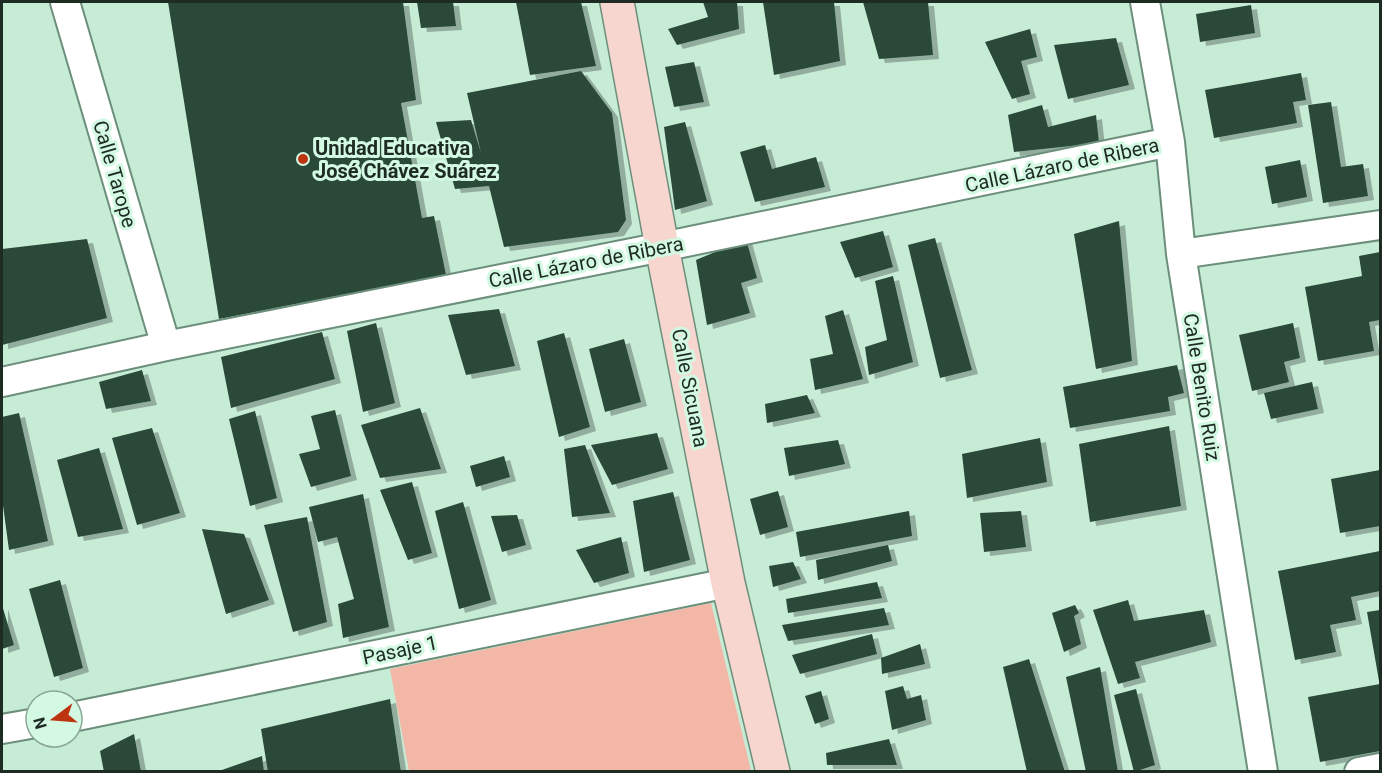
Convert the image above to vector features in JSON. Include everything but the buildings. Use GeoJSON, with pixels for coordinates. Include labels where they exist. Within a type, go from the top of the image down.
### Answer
{"type":"FeatureCollection","features":[{"type":"Feature","properties":{"kind":"main road","name":"Calle Sicuana"},"geometry":{"type":"LineString","coordinates":[[617,2],[728,583],[773,771]]}},
{"type":"Feature","properties":{"kind":"street","name":"Calle Tarope"},"geometry":{"type":"LineString","coordinates":[[65,2],[166,346]]}},
{"type":"Feature","properties":{"kind":"street","name":"Calle Benito Ruiz"},"geometry":{"type":"LineString","coordinates":[[1145,2],[1170,142],[1181,254],[1263,771]]}},
{"type":"Feature","properties":{"kind":"street","name":"Calle Lázaro de Ribera"},"geometry":{"type":"LineString","coordinates":[[2,382],[166,346],[1170,142]]}},
{"type":"Feature","properties":{"kind":"street"},"geometry":{"type":"LineString","coordinates":[[1181,254],[1380,225]]}},
{"type":"Feature","properties":{"kind":"street","name":"Pasaje 1"},"geometry":{"type":"LineString","coordinates":[[84,715],[728,583]]}},
{"type":"Feature","properties":{"kind":"street"},"geometry":{"type":"LineString","coordinates":[[2,729],[24,725]]}},
{"type":"Feature","properties":{"kind":"street"},"geometry":{"type":"LineString","coordinates":[[1359,771],[1380,768]]}},
{"type":"Feature","properties":{"kind":"shaded area"},"geometry":{"type":"Polygon","coordinates":[[[711,603],[751,771],[409,771],[390,669],[711,603]]]}},
{"type":"Feature","properties":{"kind":"place","name":"Unidad Educativa José Chávez Suárez"},"geometry":{"type":"Point","coordinates":[303,159]}}]}
